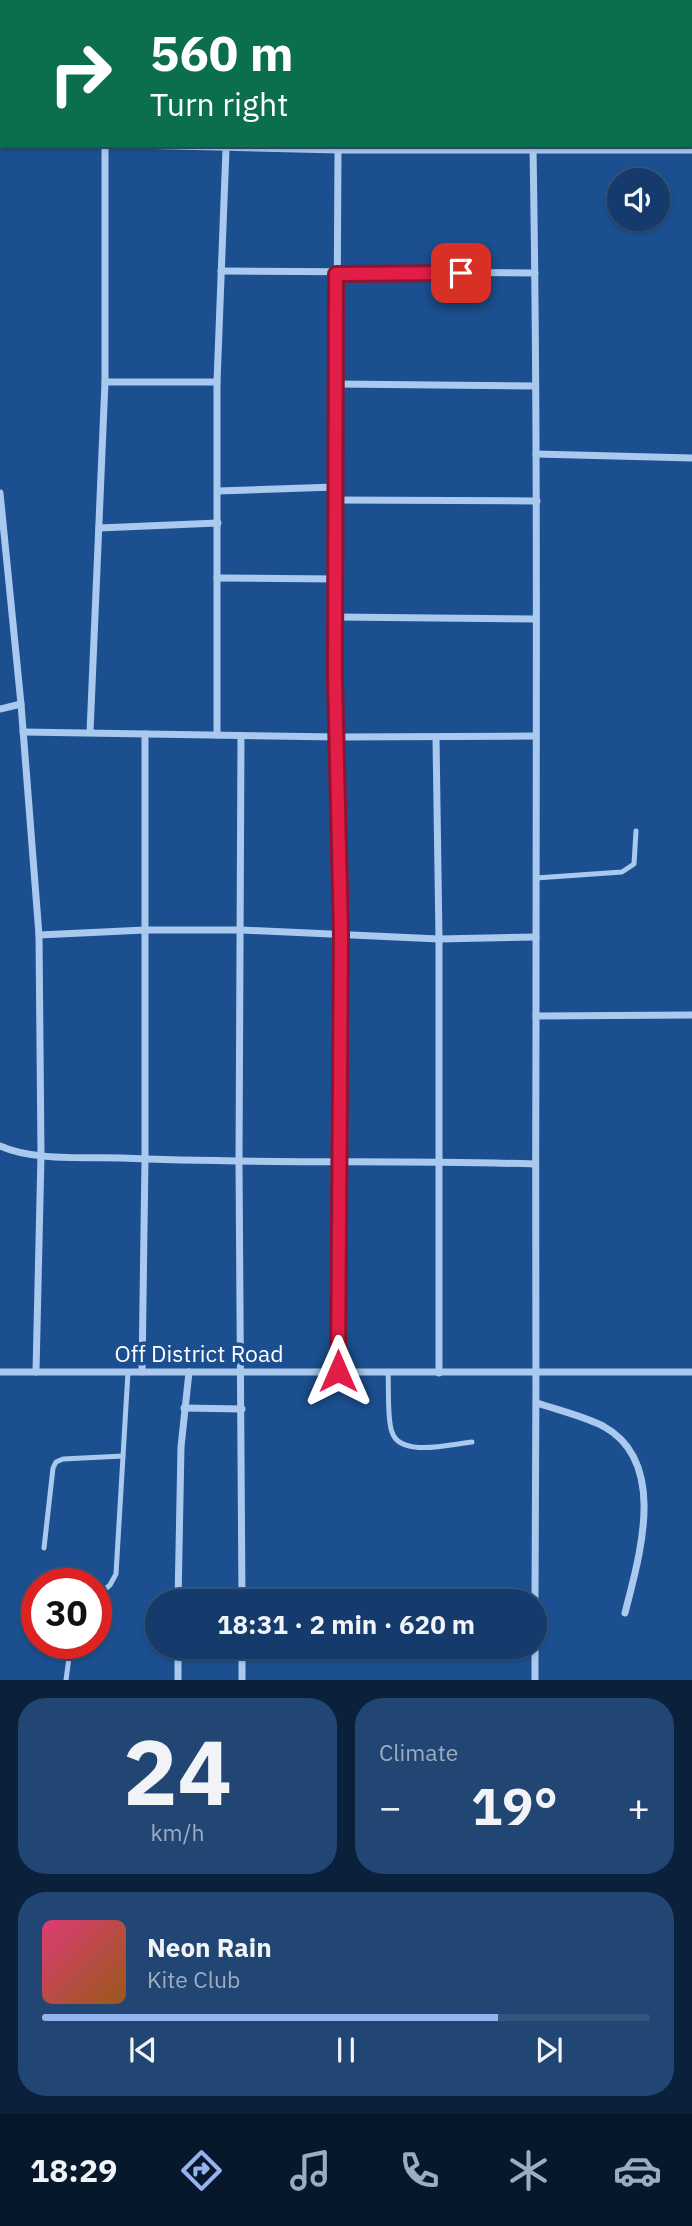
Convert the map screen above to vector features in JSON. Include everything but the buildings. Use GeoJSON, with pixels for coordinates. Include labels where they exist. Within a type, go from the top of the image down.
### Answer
{"type":"FeatureCollection","features":[{"type":"Feature","properties":{"kind":"street"},"geometry":{"type":"LineString","coordinates":[[90,732],[105,382],[105,147]]}},
{"type":"Feature","properties":{"kind":"street"},"geometry":{"type":"LineString","coordinates":[[179,147],[692,150]]}},
{"type":"Feature","properties":{"kind":"street"},"geometry":{"type":"LineString","coordinates":[[217,735],[217,382],[226,149]]}},
{"type":"Feature","properties":{"kind":"street"},"geometry":{"type":"LineString","coordinates":[[533,149],[537,500],[535,1164],[538,1371],[535,1589]]}},
{"type":"Feature","properties":{"kind":"street"},"geometry":{"type":"LineString","coordinates":[[338,150],[335,487],[341,935],[338,1371]]}},
{"type":"Feature","properties":{"kind":"street"},"geometry":{"type":"LineString","coordinates":[[221,271],[336,274],[535,273]]}},
{"type":"Feature","properties":{"kind":"street"},"geometry":{"type":"LineString","coordinates":[[105,382],[217,382]]}},
{"type":"Feature","properties":{"kind":"street"},"geometry":{"type":"LineString","coordinates":[[337,384],[535,386]]}},
{"type":"Feature","properties":{"kind":"street"},"geometry":{"type":"LineString","coordinates":[[536,454],[692,458]]}},
{"type":"Feature","properties":{"kind":"street"},"geometry":{"type":"LineString","coordinates":[[218,491],[335,487]]}},
{"type":"Feature","properties":{"kind":"street"},"geometry":{"type":"LineString","coordinates":[[0,493],[21,704],[39,935],[41,1155],[36,1372]]}},
{"type":"Feature","properties":{"kind":"street"},"geometry":{"type":"LineString","coordinates":[[335,500],[537,500]]}},
{"type":"Feature","properties":{"kind":"street"},"geometry":{"type":"LineString","coordinates":[[99,528],[218,523]]}},
{"type":"Feature","properties":{"kind":"street"},"geometry":{"type":"LineString","coordinates":[[218,578],[335,579]]}},
{"type":"Feature","properties":{"kind":"street"},"geometry":{"type":"LineString","coordinates":[[335,617],[536,619]]}},
{"type":"Feature","properties":{"kind":"street"},"geometry":{"type":"LineString","coordinates":[[0,709],[21,704]]}},
{"type":"Feature","properties":{"kind":"street"},"geometry":{"type":"LineString","coordinates":[[23,732],[436,738],[536,736]]}},
{"type":"Feature","properties":{"kind":"street"},"geometry":{"type":"LineString","coordinates":[[142,1373],[145,734]]}},
{"type":"Feature","properties":{"kind":"street"},"geometry":{"type":"LineString","coordinates":[[241,736],[239,1162],[242,1589]]}},
{"type":"Feature","properties":{"kind":"street"},"geometry":{"type":"LineString","coordinates":[[436,738],[439,1373]]}},
{"type":"Feature","properties":{"kind":"street"},"geometry":{"type":"LineString","coordinates":[[39,935],[145,930],[242,930],[439,940],[536,937]]}},
{"type":"Feature","properties":{"kind":"street"},"geometry":{"type":"LineString","coordinates":[[536,1016],[692,1015]]}},
{"type":"Feature","properties":{"kind":"street"},"geometry":{"type":"LineString","coordinates":[[0,1146],[41,1155],[145,1159],[535,1164]]}},
{"type":"Feature","properties":{"kind":"street","name":"Off District Road"},"geometry":{"type":"LineString","coordinates":[[0,1372],[692,1372]]}},
{"type":"Feature","properties":{"kind":"street"},"geometry":{"type":"LineString","coordinates":[[178,1589],[180,1470],[189,1373]]}},
{"type":"Feature","properties":{"kind":"street"},"geometry":{"type":"LineString","coordinates":[[537,1403],[602,1426],[623,1441],[638,1468],[646,1508],[641,1550],[625,1613]]}},
{"type":"Feature","properties":{"kind":"street"},"geometry":{"type":"LineString","coordinates":[[184,1408],[242,1409]]}},
{"type":"Feature","properties":{"kind":"street"},"geometry":{"type":"LineString","coordinates":[[178,1659],[178,1680]]}},
{"type":"Feature","properties":{"kind":"street"},"geometry":{"type":"LineString","coordinates":[[242,1659],[242,1680]]}},
{"type":"Feature","properties":{"kind":"street"},"geometry":{"type":"LineString","coordinates":[[535,1659],[535,1680]]}},
{"type":"Feature","properties":{"kind":"lane"},"geometry":{"type":"LineString","coordinates":[[536,878],[622,872],[634,864],[636,831]]}},
{"type":"Feature","properties":{"kind":"lane"},"geometry":{"type":"LineString","coordinates":[[112,1581],[116,1574],[128,1372]]}},
{"type":"Feature","properties":{"kind":"lane"},"geometry":{"type":"LineString","coordinates":[[388,1372],[391,1432],[398,1443],[412,1448],[472,1442]]}},
{"type":"Feature","properties":{"kind":"lane"},"geometry":{"type":"LineString","coordinates":[[44,1548],[53,1468],[56,1462],[63,1458],[123,1456]]}},
{"type":"Feature","properties":{"kind":"lane"},"geometry":{"type":"LineString","coordinates":[[65,1680],[68,1659]]}},
{"type":"Feature","properties":{"kind":"route"},"geometry":{"type":"LineString","coordinates":[[338,1371],[341,935],[335,678],[336,274],[461,273]]}}]}
